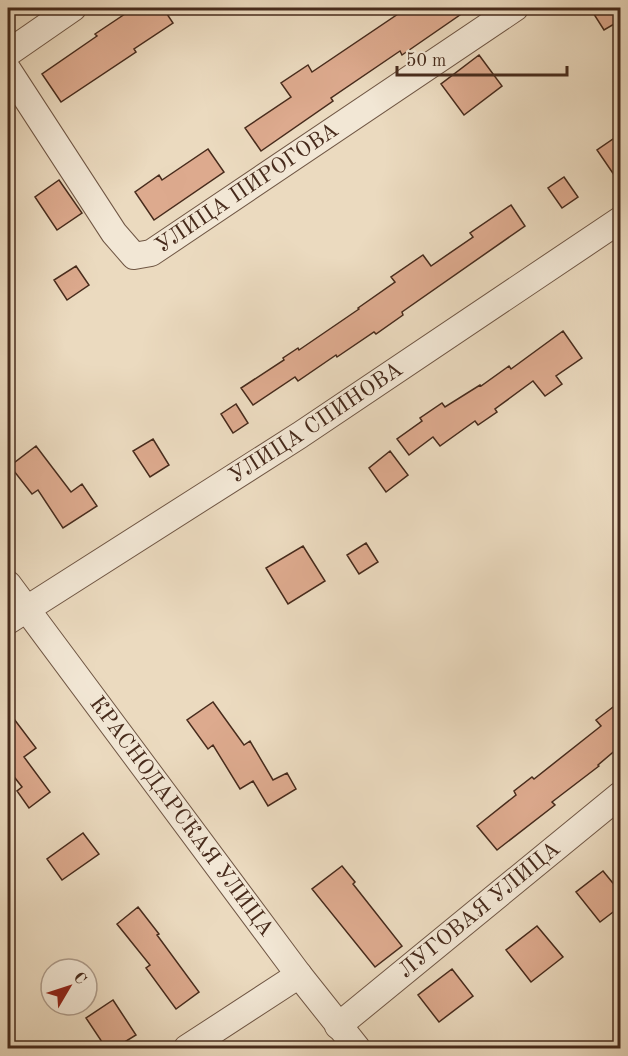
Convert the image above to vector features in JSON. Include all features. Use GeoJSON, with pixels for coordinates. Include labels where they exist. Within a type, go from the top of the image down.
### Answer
{"type":"FeatureCollection","features":[{"type":"Feature","properties":{"kind":"street"},"geometry":{"type":"LineString","coordinates":[[8,52],[73,8]]}},
{"type":"Feature","properties":{"kind":"street","name":"УЛИЦА ПИРОГОВА"},"geometry":{"type":"LineString","coordinates":[[8,70],[114,233],[134,256],[151,253],[515,8]]}},
{"type":"Feature","properties":{"kind":"street","name":"УЛИЦА СПИНОВА"},"geometry":{"type":"LineString","coordinates":[[17,615],[300,435],[621,220]]}},
{"type":"Feature","properties":{"kind":"street","name":"КРАСНОДАРСКАЯ УЛИЦА"},"geometry":{"type":"LineString","coordinates":[[8,584],[17,615],[357,1048]]}},
{"type":"Feature","properties":{"kind":"street","name":"ЛУГОВАЯ УЛИЦА"},"geometry":{"type":"LineString","coordinates":[[338,1026],[621,795]]}},
{"type":"Feature","properties":{"kind":"street"},"geometry":{"type":"LineString","coordinates":[[187,1048],[299,975]]}},
{"type":"Feature","properties":{"kind":"building"},"geometry":{"type":"Polygon","coordinates":[[[134,8],[163,8],[173,23],[134,49],[136,52],[61,102],[42,74],[134,8]]]}},
{"type":"Feature","properties":{"kind":"building"},"geometry":{"type":"Polygon","coordinates":[[[407,8],[470,8],[402,55],[400,51],[331,98],[333,101],[261,151],[245,128],[291,97],[281,83],[308,65],[312,72],[407,8]]]}},
{"type":"Feature","properties":{"kind":"building"},"geometry":{"type":"Polygon","coordinates":[[[590,8],[621,8],[621,20],[604,30],[590,8]]]}},
{"type":"Feature","properties":{"kind":"building"},"geometry":{"type":"Polygon","coordinates":[[[479,55],[502,86],[464,115],[441,84],[479,55]]]}},
{"type":"Feature","properties":{"kind":"building"},"geometry":{"type":"Polygon","coordinates":[[[613,139],[621,149],[621,185],[597,150],[613,139]]]}},
{"type":"Feature","properties":{"kind":"building"},"geometry":{"type":"Polygon","coordinates":[[[208,149],[224,172],[154,220],[135,192],[159,175],[162,180],[208,149]]]}},
{"type":"Feature","properties":{"kind":"building"},"geometry":{"type":"Polygon","coordinates":[[[564,177],[578,197],[562,208],[548,188],[564,177]]]}},
{"type":"Feature","properties":{"kind":"building"},"geometry":{"type":"Polygon","coordinates":[[[59,180],[82,213],[57,230],[35,197],[59,180]]]}},
{"type":"Feature","properties":{"kind":"building"},"geometry":{"type":"Polygon","coordinates":[[[511,205],[525,226],[402,312],[403,315],[376,334],[374,332],[298,381],[295,377],[253,405],[241,388],[359,309],[395,282],[391,277],[423,255],[431,266],[473,237],[470,233],[511,205]]]}},
{"type":"Feature","properties":{"kind":"building"},"geometry":{"type":"Polygon","coordinates":[[[76,266],[89,285],[67,300],[54,280],[76,266]]]}},
{"type":"Feature","properties":{"kind":"building"},"geometry":{"type":"Polygon","coordinates":[[[563,331],[582,358],[556,376],[562,384],[545,396],[533,381],[495,409],[497,412],[478,425],[475,421],[440,446],[433,437],[409,455],[397,439],[422,421],[420,418],[442,403],[445,407],[509,366],[511,369],[563,331]]]}},
{"type":"Feature","properties":{"kind":"building"},"geometry":{"type":"Polygon","coordinates":[[[236,404],[248,423],[233,433],[221,414],[236,404]]]}},
{"type":"Feature","properties":{"kind":"building"},"geometry":{"type":"Polygon","coordinates":[[[153,439],[169,465],[150,477],[133,451],[153,439]]]}},
{"type":"Feature","properties":{"kind":"building"},"geometry":{"type":"Polygon","coordinates":[[[36,446],[71,492],[82,484],[97,506],[63,528],[38,490],[32,494],[10,466],[36,446]]]}},
{"type":"Feature","properties":{"kind":"building"},"geometry":{"type":"Polygon","coordinates":[[[390,451],[408,475],[386,492],[369,468],[390,451]]]}},
{"type":"Feature","properties":{"kind":"building"},"geometry":{"type":"Polygon","coordinates":[[[366,543],[378,562],[359,574],[347,555],[366,543]]]}},
{"type":"Feature","properties":{"kind":"building"},"geometry":{"type":"Polygon","coordinates":[[[303,546],[325,581],[288,604],[266,568],[303,546]]]}},
{"type":"Feature","properties":{"kind":"building"},"geometry":{"type":"Polygon","coordinates":[[[621,701],[621,751],[618,748],[599,766],[552,802],[555,805],[497,850],[477,826],[516,795],[514,791],[532,777],[534,779],[601,726],[596,720],[621,701]]]}},
{"type":"Feature","properties":{"kind":"building"},"geometry":{"type":"Polygon","coordinates":[[[213,702],[244,745],[250,741],[273,780],[287,773],[296,789],[268,806],[253,781],[240,789],[213,745],[208,749],[187,720],[213,702]]]}},
{"type":"Feature","properties":{"kind":"building"},"geometry":{"type":"Polygon","coordinates":[[[8,711],[36,748],[24,757],[50,792],[29,808],[17,791],[22,787],[8,769],[8,711]]]}},
{"type":"Feature","properties":{"kind":"building"},"geometry":{"type":"Polygon","coordinates":[[[83,833],[99,854],[62,880],[47,859],[83,833]]]}},
{"type":"Feature","properties":{"kind":"building"},"geometry":{"type":"Polygon","coordinates":[[[342,866],[355,882],[353,884],[402,946],[375,967],[312,889],[342,866]]]}},
{"type":"Feature","properties":{"kind":"building"},"geometry":{"type":"Polygon","coordinates":[[[603,871],[621,893],[621,906],[600,922],[576,892],[603,871]]]}},
{"type":"Feature","properties":{"kind":"building"},"geometry":{"type":"Polygon","coordinates":[[[138,907],[199,992],[176,1009],[146,968],[150,965],[117,924],[138,907]]]}},
{"type":"Feature","properties":{"kind":"building"},"geometry":{"type":"Polygon","coordinates":[[[537,926],[563,957],[531,982],[506,950],[537,926]]]}},
{"type":"Feature","properties":{"kind":"building"},"geometry":{"type":"Polygon","coordinates":[[[452,969],[473,996],[439,1022],[418,995],[452,969]]]}},
{"type":"Feature","properties":{"kind":"building"},"geometry":{"type":"Polygon","coordinates":[[[113,1000],[136,1035],[115,1048],[106,1048],[86,1018],[99,1017],[99,1009],[113,1000]]]}}]}
